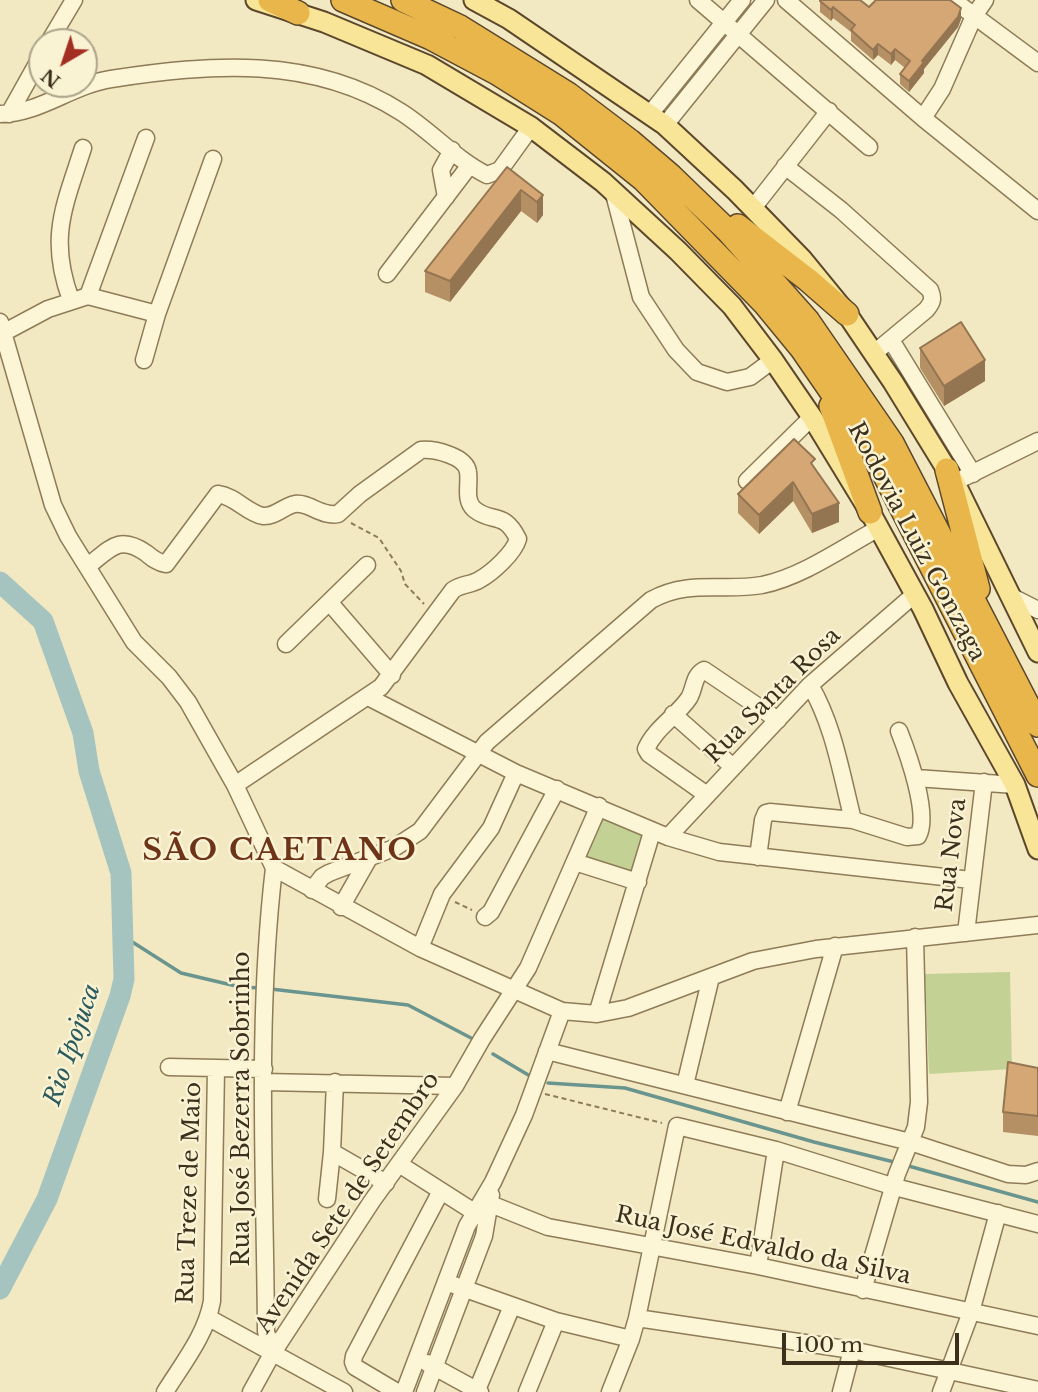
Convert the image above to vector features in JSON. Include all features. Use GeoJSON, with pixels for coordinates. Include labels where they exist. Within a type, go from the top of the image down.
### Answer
{"type":"FeatureCollection","features":[{"type":"Feature","properties":{"kind":"highway"},"geometry":{"type":"LineString","coordinates":[[270,0],[298,13]]}},
{"type":"Feature","properties":{"kind":"highway","name":"Rodovia Luiz Gonzaga"},"geometry":{"type":"LineString","coordinates":[[343,0],[431,38],[562,114],[643,179],[765,304],[883,448],[1038,775]]}},
{"type":"Feature","properties":{"kind":"highway","name":"Rodovia Luiz Gonzaga"},"geometry":{"type":"LineString","coordinates":[[403,0],[460,27],[557,87],[630,141],[729,232],[808,321],[883,448],[1034,718]]}},
{"type":"Feature","properties":{"kind":"highway"},"geometry":{"type":"LineString","coordinates":[[630,141],[674,171],[727,218],[808,280],[847,314]]}},
{"type":"Feature","properties":{"kind":"highway"},"geometry":{"type":"LineString","coordinates":[[721,257],[827,398],[875,520]]}},
{"type":"Feature","properties":{"kind":"highway"},"geometry":{"type":"LineString","coordinates":[[958,476],[974,576],[1009,653],[1034,718]]}},
{"type":"Feature","properties":{"kind":"main road"},"geometry":{"type":"LineString","coordinates":[[256,0],[383,45],[427,65],[531,127],[614,194],[678,251],[732,306],[774,360],[875,520],[958,683],[1015,785],[1038,849]]}},
{"type":"Feature","properties":{"kind":"main road"},"geometry":{"type":"LineString","coordinates":[[475,0],[509,19],[658,120],[753,208],[802,260],[847,314],[958,476],[1038,652]]}},
{"type":"Feature","properties":{"kind":"street"},"geometry":{"type":"LineString","coordinates":[[57,28],[74,0]]}},
{"type":"Feature","properties":{"kind":"street"},"geometry":{"type":"LineString","coordinates":[[698,0],[869,147]]}},
{"type":"Feature","properties":{"kind":"street"},"geometry":{"type":"LineString","coordinates":[[658,120],[724,23],[743,0]]}},
{"type":"Feature","properties":{"kind":"street"},"geometry":{"type":"LineString","coordinates":[[658,120],[738,35],[766,0]]}},
{"type":"Feature","properties":{"kind":"street"},"geometry":{"type":"LineString","coordinates":[[786,0],[923,118],[1038,211]]}},
{"type":"Feature","properties":{"kind":"street"},"geometry":{"type":"LineString","coordinates":[[953,0],[1038,63]]}},
{"type":"Feature","properties":{"kind":"street"},"geometry":{"type":"LineString","coordinates":[[923,118],[942,89],[974,16],[985,0]]}},
{"type":"Feature","properties":{"kind":"street"},"geometry":{"type":"LineString","coordinates":[[5,114],[37,106],[78,87],[108,80],[228,67],[274,68],[325,78],[374,97],[410,118],[487,175],[500,170],[531,127]]}},
{"type":"Feature","properties":{"kind":"street"},"geometry":{"type":"LineString","coordinates":[[5,114],[28,77]]}},
{"type":"Feature","properties":{"kind":"street"},"geometry":{"type":"LineString","coordinates":[[753,208],[829,111]]}},
{"type":"Feature","properties":{"kind":"street"},"geometry":{"type":"LineString","coordinates":[[88,296],[146,138]]}},
{"type":"Feature","properties":{"kind":"street"},"geometry":{"type":"LineString","coordinates":[[71,300],[60,266],[59,231],[62,211],[83,148]]}},
{"type":"Feature","properties":{"kind":"street"},"geometry":{"type":"LineString","coordinates":[[446,197],[441,170],[452,150]]}},
{"type":"Feature","properties":{"kind":"street"},"geometry":{"type":"LineString","coordinates":[[144,360],[157,314],[213,159]]}},
{"type":"Feature","properties":{"kind":"street"},"geometry":{"type":"LineString","coordinates":[[387,274],[470,165]]}},
{"type":"Feature","properties":{"kind":"street"},"geometry":{"type":"LineString","coordinates":[[785,166],[841,210],[930,290],[932,303],[873,354]]}},
{"type":"Feature","properties":{"kind":"street"},"geometry":{"type":"LineString","coordinates":[[614,194],[641,297],[676,350],[697,372],[727,382],[750,377],[774,360]]}},
{"type":"Feature","properties":{"kind":"street"},"geometry":{"type":"LineString","coordinates":[[157,314],[88,296],[2,327],[53,505],[68,536],[134,642],[180,690],[235,785],[274,868],[420,948],[515,991],[562,1011],[597,1014],[628,1008],[753,961],[835,946],[1038,925]]}},
{"type":"Feature","properties":{"kind":"street"},"geometry":{"type":"LineString","coordinates":[[891,340],[958,476],[1038,441]]}},
{"type":"Feature","properties":{"kind":"street"},"geometry":{"type":"LineString","coordinates":[[747,481],[812,417]]}},
{"type":"Feature","properties":{"kind":"street"},"geometry":{"type":"LineString","coordinates":[[88,566],[112,547],[125,542],[135,545],[163,564],[169,561],[218,494],[264,516],[294,504],[322,514],[338,514],[360,494],[413,455],[429,450],[446,454],[465,466],[468,471],[470,504],[475,510],[508,523],[518,538],[508,554],[480,580],[463,584],[453,590],[392,675],[368,697],[235,785]]}},
{"type":"Feature","properties":{"kind":"street"},"geometry":{"type":"LineString","coordinates":[[312,890],[322,877],[329,873],[394,848],[420,831],[477,754],[498,731],[641,607],[665,592],[682,588],[742,587],[779,580],[875,520]]}},
{"type":"Feature","properties":{"kind":"street"},"geometry":{"type":"LineString","coordinates":[[286,644],[367,565]]}},
{"type":"Feature","properties":{"kind":"street","name":"Rua Santa Rosa"},"geometry":{"type":"LineString","coordinates":[[668,837],[810,685],[915,594]]}},
{"type":"Feature","properties":{"kind":"street"},"geometry":{"type":"LineString","coordinates":[[1012,597],[1038,610]]}},
{"type":"Feature","properties":{"kind":"street"},"geometry":{"type":"LineString","coordinates":[[330,603],[392,675]]}},
{"type":"Feature","properties":{"kind":"street"},"geometry":{"type":"LineString","coordinates":[[707,796],[649,754],[646,749],[688,699],[697,675],[704,670],[778,720]]}},
{"type":"Feature","properties":{"kind":"street"},"geometry":{"type":"LineString","coordinates":[[810,685],[831,729],[853,820]]}},
{"type":"Feature","properties":{"kind":"street"},"geometry":{"type":"LineString","coordinates":[[368,697],[516,773],[668,837],[719,852],[971,880]]}},
{"type":"Feature","properties":{"kind":"street"},"geometry":{"type":"LineString","coordinates":[[673,714],[733,767]]}},
{"type":"Feature","properties":{"kind":"street"},"geometry":{"type":"LineString","coordinates":[[758,857],[766,813],[853,820],[907,837],[918,836],[921,827],[916,778],[899,731]]}},
{"type":"Feature","properties":{"kind":"street"},"geometry":{"type":"LineString","coordinates":[[420,948],[442,894],[491,828],[516,773]]}},
{"type":"Feature","properties":{"kind":"street"},"geometry":{"type":"LineString","coordinates":[[916,778],[1015,785]]}},
{"type":"Feature","properties":{"kind":"street","name":"Rua Nova"},"geometry":{"type":"LineString","coordinates":[[966,933],[984,782]]}},
{"type":"Feature","properties":{"kind":"street"},"geometry":{"type":"LineString","coordinates":[[485,917],[491,912],[557,789]]}},
{"type":"Feature","properties":{"kind":"street","name":"Avenida Sete de Setembro"},"geometry":{"type":"LineString","coordinates":[[251,1392],[275,1349],[399,1164],[455,1086],[515,991],[528,968],[599,806]]}},
{"type":"Feature","properties":{"kind":"street"},"geometry":{"type":"LineString","coordinates":[[597,1014],[652,832]]}},
{"type":"Feature","properties":{"kind":"street"},"geometry":{"type":"LineString","coordinates":[[341,907],[369,858]]}},
{"type":"Feature","properties":{"kind":"street"},"geometry":{"type":"LineString","coordinates":[[575,862],[638,882]]}},
{"type":"Feature","properties":{"kind":"street","name":"Rua José Bezerra Sobrinho"},"geometry":{"type":"LineString","coordinates":[[274,868],[265,977],[264,1076],[266,1331],[275,1349]]}},
{"type":"Feature","properties":{"kind":"street"},"geometry":{"type":"LineString","coordinates":[[863,1290],[896,1181],[916,1127],[919,1102],[915,937]]}},
{"type":"Feature","properties":{"kind":"street"},"geometry":{"type":"LineString","coordinates":[[787,1112],[835,946]]}},
{"type":"Feature","properties":{"kind":"street"},"geometry":{"type":"LineString","coordinates":[[685,1085],[711,977]]}},
{"type":"Feature","properties":{"kind":"street"},"geometry":{"type":"LineString","coordinates":[[425,1392],[484,1236],[483,1210],[493,1182],[533,1091],[562,1011]]}},
{"type":"Feature","properties":{"kind":"street"},"geometry":{"type":"LineString","coordinates":[[547,1051],[787,1112],[1009,1174],[1026,1175],[1038,1171]]}},
{"type":"Feature","properties":{"kind":"street"},"geometry":{"type":"LineString","coordinates":[[169,1067],[216,1069],[335,1082],[455,1086]]}},
{"type":"Feature","properties":{"kind":"street","name":"Rua Treze de Maio"},"geometry":{"type":"LineString","coordinates":[[209,1318],[212,1301],[216,1069]]}},
{"type":"Feature","properties":{"kind":"street"},"geometry":{"type":"LineString","coordinates":[[327,1199],[335,1082]]}},
{"type":"Feature","properties":{"kind":"street"},"geometry":{"type":"LineString","coordinates":[[610,1392],[631,1339],[677,1126],[896,1181],[1038,1224]]}},
{"type":"Feature","properties":{"kind":"street"},"geometry":{"type":"LineString","coordinates":[[758,1266],[776,1150]]}},
{"type":"Feature","properties":{"kind":"street"},"geometry":{"type":"LineString","coordinates":[[332,1152],[386,1183]]}},
{"type":"Feature","properties":{"kind":"street","name":"Rua José Edvaldo da Silva"},"geometry":{"type":"LineString","coordinates":[[399,1164],[441,1191],[483,1210],[548,1227],[758,1266],[1038,1326]]}},
{"type":"Feature","properties":{"kind":"street"},"geometry":{"type":"LineString","coordinates":[[397,1392],[355,1367],[354,1356],[441,1191]]}},
{"type":"Feature","properties":{"kind":"street"},"geometry":{"type":"LineString","coordinates":[[404,1392],[467,1226],[483,1210]]}},
{"type":"Feature","properties":{"kind":"street"},"geometry":{"type":"LineString","coordinates":[[941,1392],[971,1312],[998,1213]]}},
{"type":"Feature","properties":{"kind":"street"},"geometry":{"type":"LineString","coordinates":[[445,1282],[556,1321],[631,1339]]}},
{"type":"Feature","properties":{"kind":"street"},"geometry":{"type":"LineString","coordinates":[[417,1359],[478,1391],[512,1306]]}},
{"type":"Feature","properties":{"kind":"street"},"geometry":{"type":"LineString","coordinates":[[165,1392],[209,1318],[275,1349],[337,1391]]}},
{"type":"Feature","properties":{"kind":"street"},"geometry":{"type":"LineString","coordinates":[[636,1318],[852,1350],[1038,1390]]}},
{"type":"Feature","properties":{"kind":"street"},"geometry":{"type":"LineString","coordinates":[[527,1392],[556,1321]]}},
{"type":"Feature","properties":{"kind":"street"},"geometry":{"type":"LineString","coordinates":[[841,1392],[852,1350]]}},
{"type":"Feature","properties":{"kind":"path"},"geometry":{"type":"LineString","coordinates":[[338,514],[379,538],[401,571],[405,584],[436,614]]}},
{"type":"Feature","properties":{"kind":"path"},"geometry":{"type":"LineString","coordinates":[[442,894],[485,917]]}},
{"type":"Feature","properties":{"kind":"path"},"geometry":{"type":"LineString","coordinates":[[533,1091],[677,1126]]}},
{"type":"Feature","properties":{"kind":"green space"},"geometry":{"type":"Polygon","coordinates":[[[600,810],[649,832],[636,877],[579,859],[600,810]]]}},
{"type":"Feature","properties":{"kind":"green space"},"geometry":{"type":"Polygon","coordinates":[[[1010,972],[1012,1069],[929,1074],[925,974],[1010,972]]]}},
{"type":"Feature","properties":{"kind":"building"},"geometry":{"type":"Polygon","coordinates":[[[820,0],[860,0],[869,7],[876,0],[950,0],[961,8],[958,17],[909,81],[900,74],[910,61],[895,49],[891,54],[878,44],[873,50],[851,30],[855,25],[820,0]]]}},
{"type":"Feature","properties":{"kind":"building"},"geometry":{"type":"Polygon","coordinates":[[[507,167],[543,195],[537,202],[521,190],[450,281],[425,271],[507,167]]]}},
{"type":"Feature","properties":{"kind":"building"},"geometry":{"type":"Polygon","coordinates":[[[961,322],[985,360],[944,386],[920,348],[961,322]]]}},
{"type":"Feature","properties":{"kind":"building"},"geometry":{"type":"Polygon","coordinates":[[[794,439],[815,459],[811,463],[839,503],[812,514],[793,482],[759,515],[738,494],[794,439]]]}},
{"type":"Feature","properties":{"kind":"building"},"geometry":{"type":"Polygon","coordinates":[[[1008,1062],[1038,1068],[1038,1116],[1003,1112],[1008,1062]]]}},
{"type":"Feature","properties":{"kind":"waterway","name":"Rio Ipojuca"},"geometry":{"type":"LineString","coordinates":[[0,582],[43,621],[83,733],[89,771],[121,873],[124,979],[47,1199],[0,1289]]}},
{"type":"Feature","properties":{"kind":"waterway"},"geometry":{"type":"LineString","coordinates":[[123,936],[181,973],[240,987],[260,988]]}},
{"type":"Feature","properties":{"kind":"waterway"},"geometry":{"type":"LineString","coordinates":[[271,989],[408,1005],[473,1039]]}},
{"type":"Feature","properties":{"kind":"waterway"},"geometry":{"type":"LineString","coordinates":[[493,1054],[530,1076]]}},
{"type":"Feature","properties":{"kind":"waterway"},"geometry":{"type":"LineString","coordinates":[[548,1083],[625,1088],[898,1163]]}},
{"type":"Feature","properties":{"kind":"waterway"},"geometry":{"type":"LineString","coordinates":[[905,1165],[1038,1202]]}},
{"type":"Feature","properties":{"kind":"district","name":"SÃO CAETANO"},"geometry":{"type":"Point","coordinates":[280,852]}}]}
